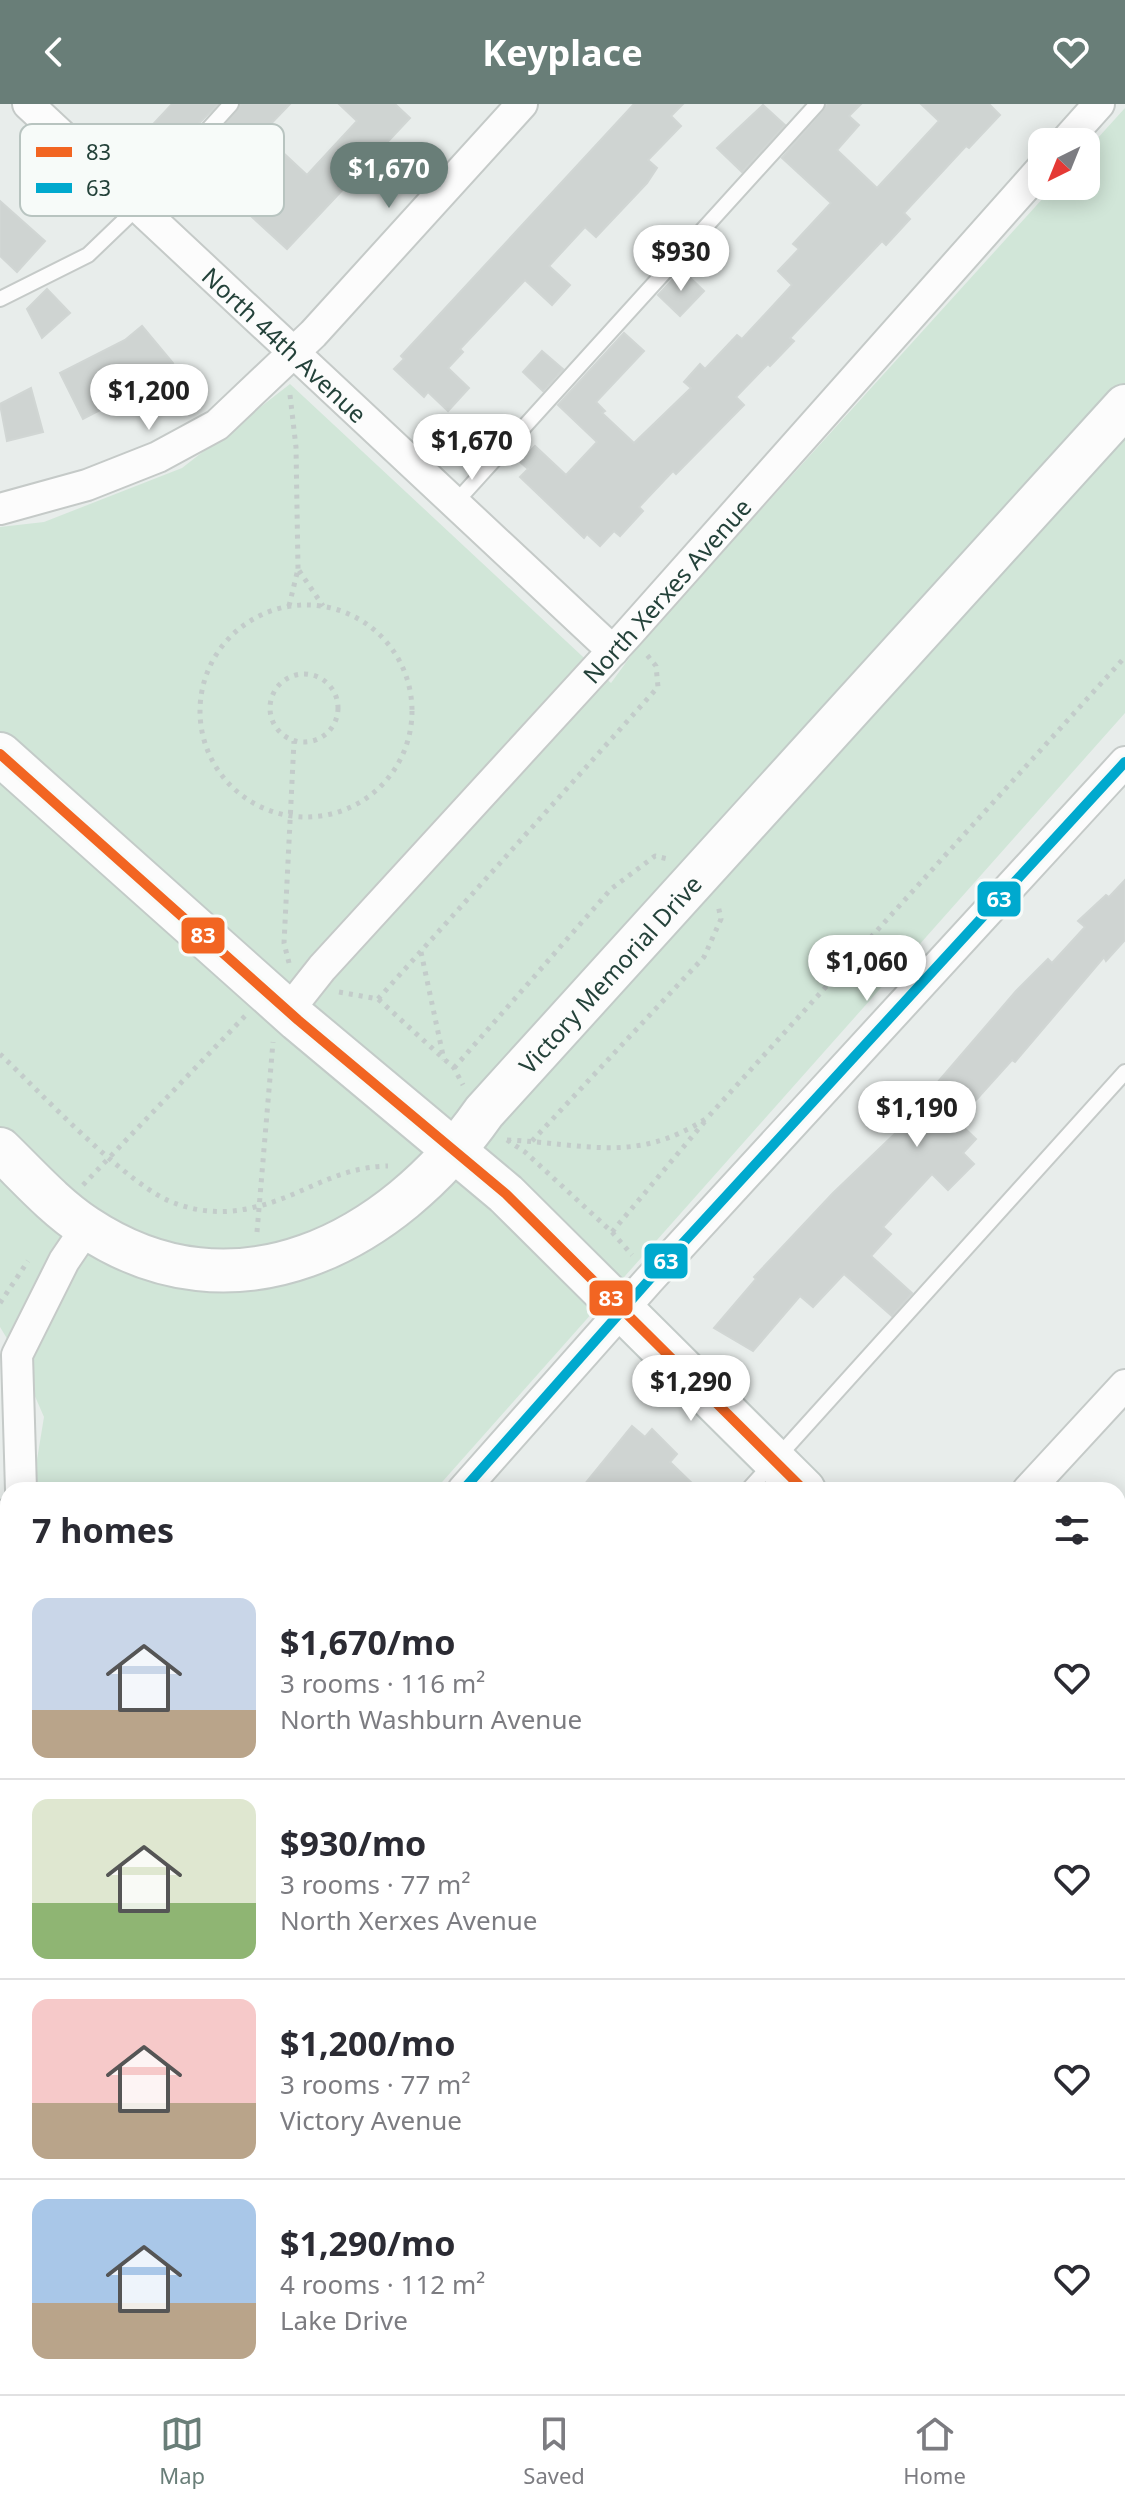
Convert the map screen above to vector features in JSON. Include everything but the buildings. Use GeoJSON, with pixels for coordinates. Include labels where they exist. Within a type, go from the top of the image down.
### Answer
{"type":"FeatureCollection","features":[{"type":"Feature","properties":{"kind":"street","name":"North 44th Avenue"},"geometry":{"type":"LineString","coordinates":[[28,104],[49,124]]}},
{"type":"Feature","properties":{"kind":"street"},"geometry":{"type":"LineString","coordinates":[[0,509],[87,485],[158,457],[217,425],[293,353],[522,104]]}},
{"type":"Feature","properties":{"kind":"street"},"geometry":{"type":"LineString","coordinates":[[1078,128],[1099,104]]}},
{"type":"Feature","properties":{"kind":"street","name":"North Xerxes Avenue"},"geometry":{"type":"LineString","coordinates":[[271,1020],[621,643],[1028,184]]}},
{"type":"Feature","properties":{"kind":"street","name":"North 44th Avenue"},"geometry":{"type":"LineString","coordinates":[[148,216],[455,503],[621,643]]}},
{"type":"Feature","properties":{"kind":"street","name":"Victory Memorial Drive"},"geometry":{"type":"LineString","coordinates":[[0,1149],[87,1227],[143,1254],[176,1265],[212,1269],[265,1268],[306,1259],[353,1237],[425,1185],[456,1153],[484,1112],[1125,406]]}},
{"type":"Feature","properties":{"kind":"street"},"geometry":{"type":"LineString","coordinates":[[0,754],[271,1020],[456,1153],[506,1194],[624,1310],[761,1475],[781,1482]]}},
{"type":"Feature","properties":{"kind":"street"},"geometry":{"type":"LineString","coordinates":[[470,1482],[1125,762]]}},
{"type":"Feature","properties":{"kind":"street"},"geometry":{"type":"LineString","coordinates":[[20,1482],[8,1346],[87,1227]]}},
{"type":"Feature","properties":{"kind":"street"},"geometry":{"type":"LineString","coordinates":[[1035,1482],[1125,1385]]}},
{"type":"Feature","properties":{"kind":"lane"},"geometry":{"type":"LineString","coordinates":[[213,124],[231,104]]}},
{"type":"Feature","properties":{"kind":"lane"},"geometry":{"type":"LineString","coordinates":[[455,503],[817,104]]}},
{"type":"Feature","properties":{"kind":"lane"},"geometry":{"type":"LineString","coordinates":[[0,299],[88,255],[129,216]]}},
{"type":"Feature","properties":{"kind":"lane"},"geometry":{"type":"LineString","coordinates":[[761,1475],[1125,1072]]}},
{"type":"Feature","properties":{"kind":"path"},"geometry":{"type":"LineString","coordinates":[[289,606],[298,569],[296,447],[291,403]]}},
{"type":"Feature","properties":{"kind":"path"},"geometry":{"type":"LineString","coordinates":[[298,569],[323,606]]}},
{"type":"Feature","properties":{"kind":"path"},"geometry":{"type":"LineString","coordinates":[[289,606],[323,606],[357,617],[373,628],[397,656],[409,684],[410,732],[398,764],[371,795],[333,814],[288,815],[256,804],[227,781],[205,743],[200,713],[203,684],[217,652],[254,618],[289,606]]}},
{"type":"Feature","properties":{"kind":"path"},"geometry":{"type":"LineString","coordinates":[[378,999],[658,687],[656,666],[621,643]]}},
{"type":"Feature","properties":{"kind":"path"},"geometry":{"type":"LineString","coordinates":[[612,1232],[707,1118],[1125,657]]}},
{"type":"Feature","properties":{"kind":"path"},"geometry":{"type":"LineString","coordinates":[[301,674],[313,676],[332,689],[338,709],[336,720],[319,739],[294,741],[275,725],[271,702],[282,682],[301,674]]}},
{"type":"Feature","properties":{"kind":"path"},"geometry":{"type":"LineString","coordinates":[[291,970],[284,943],[294,741]]}},
{"type":"Feature","properties":{"kind":"path"},"geometry":{"type":"LineString","coordinates":[[454,1068],[611,889],[655,856],[677,864]]}},
{"type":"Feature","properties":{"kind":"path"},"geometry":{"type":"LineString","coordinates":[[532,1141],[704,957],[721,919],[716,900]]}},
{"type":"Feature","properties":{"kind":"path"},"geometry":{"type":"LineString","coordinates":[[421,951],[444,1060]]}},
{"type":"Feature","properties":{"kind":"path"},"geometry":{"type":"LineString","coordinates":[[335,991],[378,999],[454,1068],[469,1094]]}},
{"type":"Feature","properties":{"kind":"path"},"geometry":{"type":"LineString","coordinates":[[82,1186],[110,1157],[271,1020]]}},
{"type":"Feature","properties":{"kind":"path"},"geometry":{"type":"LineString","coordinates":[[256,1243],[271,1020]]}},
{"type":"Feature","properties":{"kind":"path"},"geometry":{"type":"LineString","coordinates":[[0,1054],[142,1185],[175,1204],[224,1214],[259,1207],[327,1177],[365,1166],[398,1166]]}},
{"type":"Feature","properties":{"kind":"path"},"geometry":{"type":"LineString","coordinates":[[625,1245],[525,1152],[506,1140],[619,1150],[684,1133],[707,1118]]}},
{"type":"Feature","properties":{"kind":"path"},"geometry":{"type":"LineString","coordinates":[[0,1303],[32,1256]]}},
{"type":"Feature","properties":{"kind":"green space"},"geometry":{"type":"Polygon","coordinates":[[[1125,108],[1125,713],[442,1482],[33,1482],[44,1417],[17,1355],[0,1327],[0,527],[44,522],[182,468],[290,384],[611,683],[641,642],[1041,200],[1100,200],[1100,136],[1125,108]]]}},
{"type":"Feature","properties":{"kind":"transit line","name":"83"},"geometry":{"type":"LineString","coordinates":[[0,754],[298,1020],[506,1194],[796,1482]]}},
{"type":"Feature","properties":{"kind":"transit line","name":"63"},"geometry":{"type":"LineString","coordinates":[[470,1482],[649,1280],[1125,762]]}}]}
